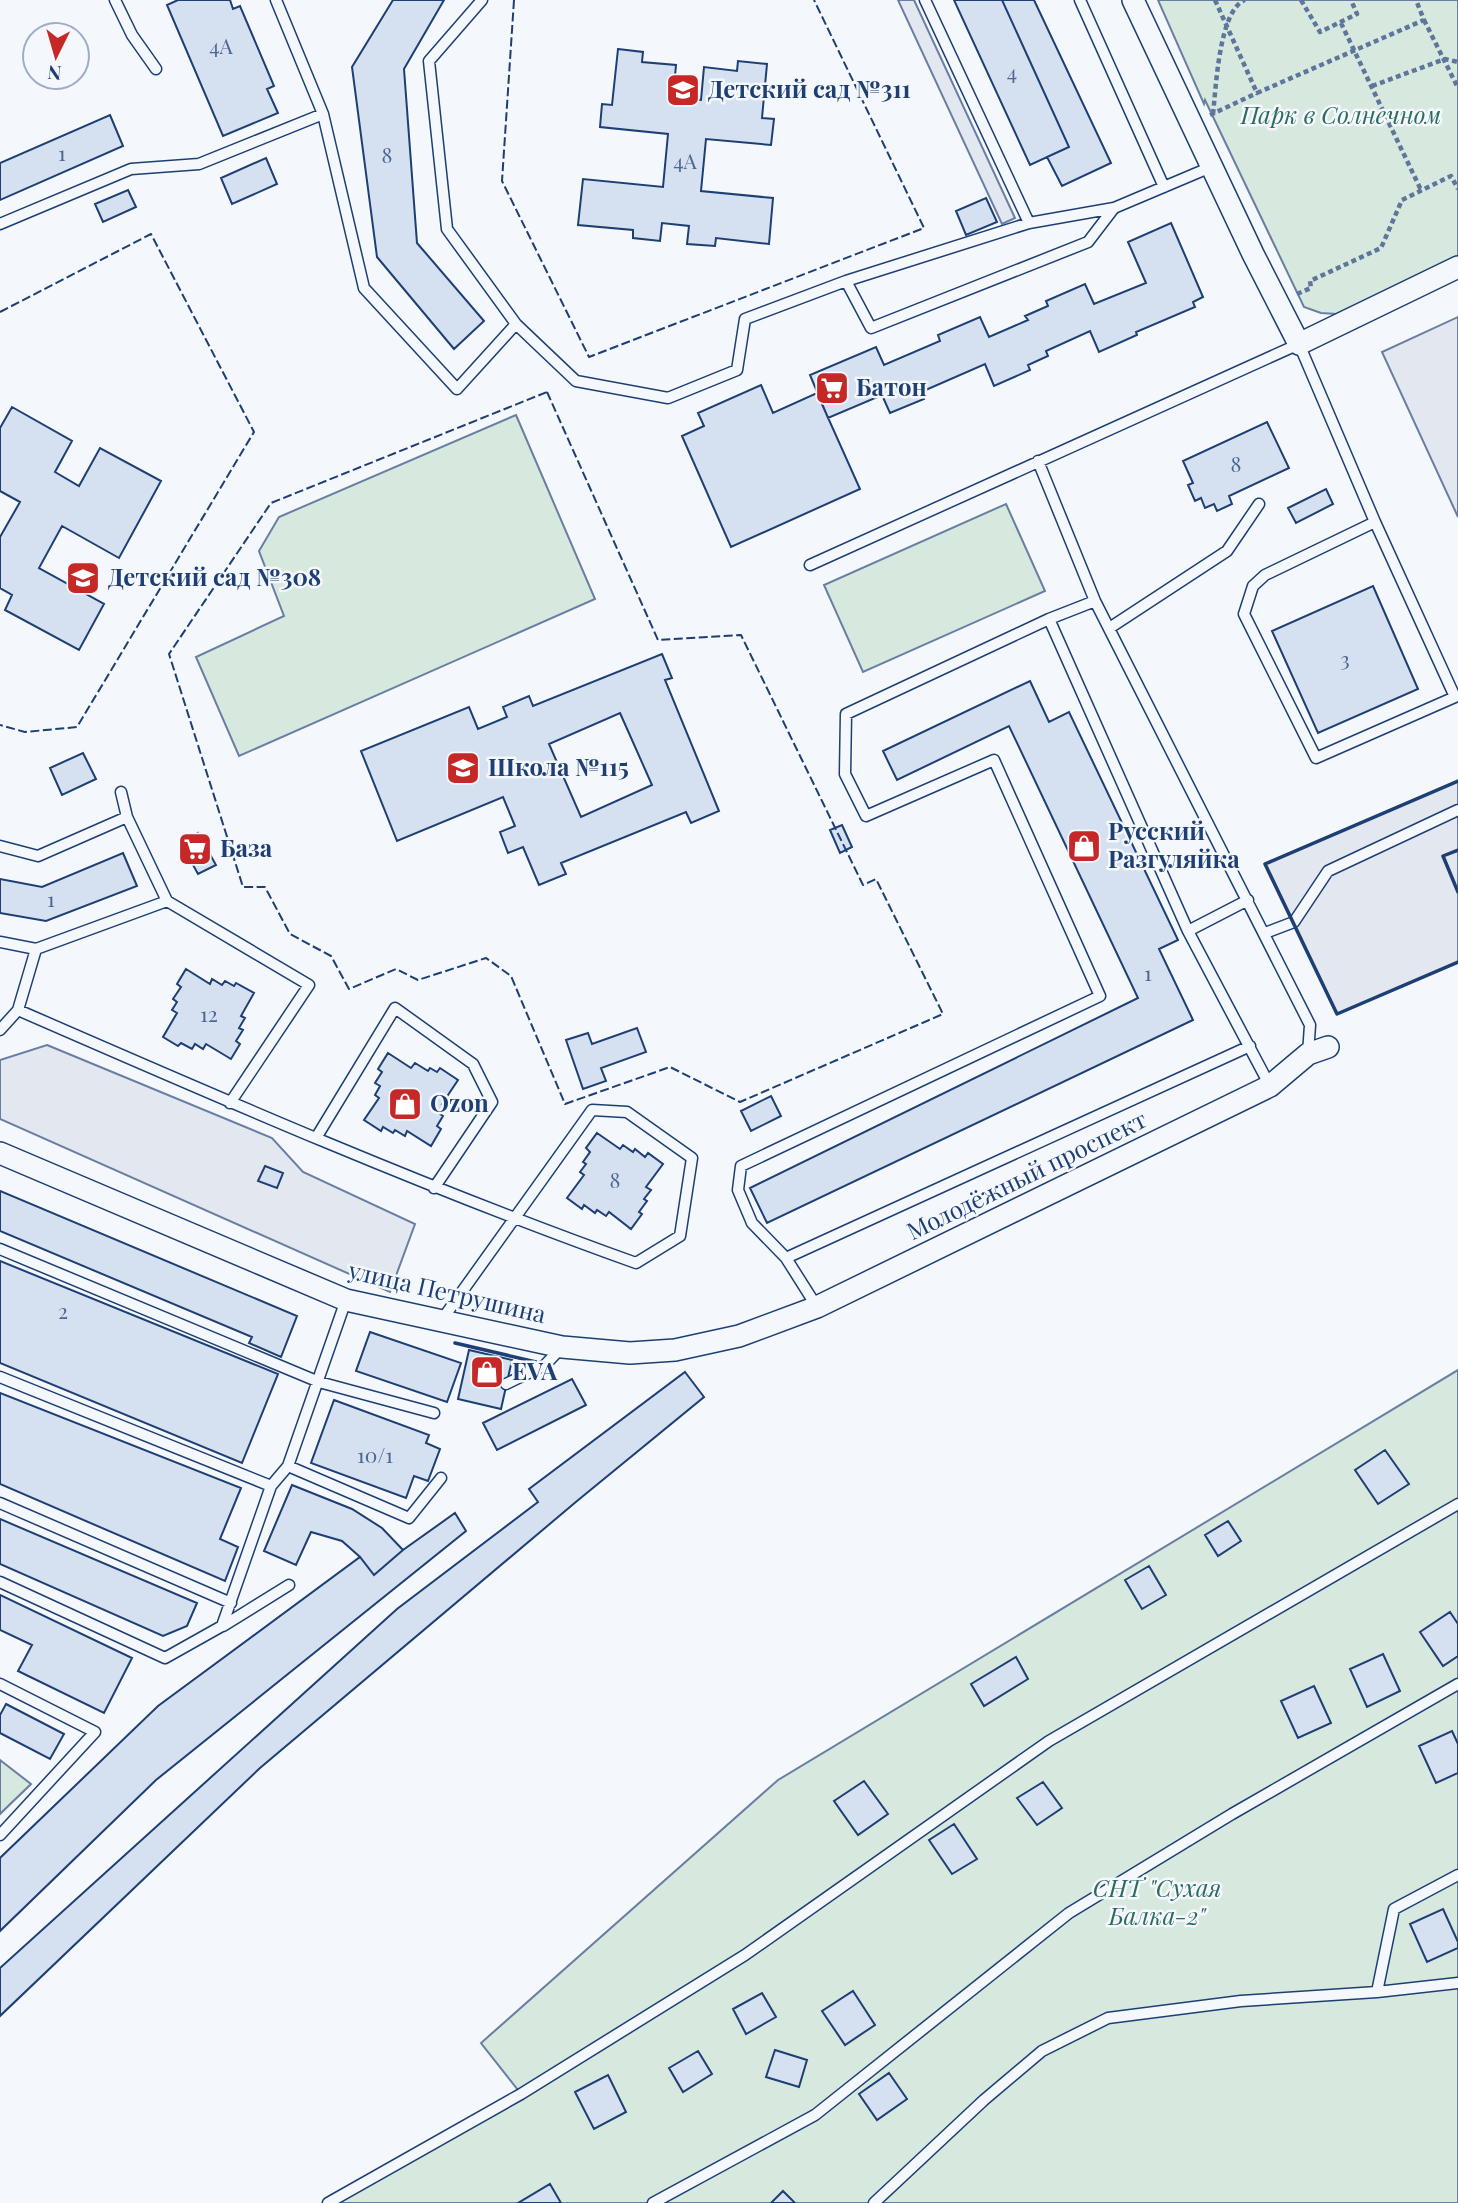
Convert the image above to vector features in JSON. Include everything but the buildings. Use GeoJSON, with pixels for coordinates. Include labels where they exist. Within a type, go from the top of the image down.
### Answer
{"type":"FeatureCollection","features":[{"type":"Feature","properties":{"kind":"street"},"geometry":{"type":"LineString","coordinates":[[1133,0],[1285,321],[1299,344],[1458,267]]}},
{"type":"Feature","properties":{"kind":"street","name":"Молодёжный проспект"},"geometry":{"type":"LineString","coordinates":[[739,1336],[817,1307],[1270,1086],[1318,1050]]}},
{"type":"Feature","properties":{"kind":"street","name":"улица Петрушина"},"geometry":{"type":"LineString","coordinates":[[0,1153],[346,1300],[562,1347],[630,1353],[675,1350],[739,1336]]}},
{"type":"Feature","properties":{"kind":"lane"},"geometry":{"type":"LineString","coordinates":[[115,0],[132,35],[156,69]]}},
{"type":"Feature","properties":{"kind":"lane"},"geometry":{"type":"LineString","coordinates":[[276,0],[323,114],[364,288],[457,389],[516,324]]}},
{"type":"Feature","properties":{"kind":"lane"},"geometry":{"type":"LineString","coordinates":[[482,0],[429,61],[447,229],[516,324],[576,382],[668,398],[737,370],[745,319],[846,281],[1029,223],[1114,208],[1211,167]]}},
{"type":"Feature","properties":{"kind":"lane"},"geometry":{"type":"LineString","coordinates":[[925,0],[1029,223]]}},
{"type":"Feature","properties":{"kind":"lane"},"geometry":{"type":"LineString","coordinates":[[1080,0],[1164,187]]}},
{"type":"Feature","properties":{"kind":"lane"},"geometry":{"type":"LineString","coordinates":[[0,224],[131,169],[199,164],[323,114]]}},
{"type":"Feature","properties":{"kind":"lane"},"geometry":{"type":"LineString","coordinates":[[846,281],[871,328],[1088,243],[1114,208]]}},
{"type":"Feature","properties":{"kind":"lane"},"geometry":{"type":"LineString","coordinates":[[810,565],[1299,344],[1375,522],[1455,697],[1316,758],[1244,614],[1254,586],[1265,575],[1375,522]]}},
{"type":"Feature","properties":{"kind":"lane"},"geometry":{"type":"LineString","coordinates":[[1038,461],[1096,601],[1265,933],[1310,1025],[1318,1050]]}},
{"type":"Feature","properties":{"kind":"lane"},"geometry":{"type":"LineString","coordinates":[[1111,627],[1227,551],[1259,504]]}},
{"type":"Feature","properties":{"kind":"lane"},"geometry":{"type":"LineString","coordinates":[[817,1307],[786,1258],[752,1223],[738,1191],[741,1166],[1100,996],[994,760],[866,816],[845,774],[846,714],[1049,619],[1096,601]]}},
{"type":"Feature","properties":{"kind":"lane"},"geometry":{"type":"LineString","coordinates":[[1049,619],[1188,931],[1270,1086]]}},
{"type":"Feature","properties":{"kind":"lane"},"geometry":{"type":"LineString","coordinates":[[121,792],[127,817],[167,901],[309,985],[230,1103]]}},
{"type":"Feature","properties":{"kind":"lane"},"geometry":{"type":"LineString","coordinates":[[1265,933],[1294,922],[1328,871],[1458,810]]}},
{"type":"Feature","properties":{"kind":"lane"},"geometry":{"type":"LineString","coordinates":[[0,846],[38,856],[127,817]]}},
{"type":"Feature","properties":{"kind":"lane"},"geometry":{"type":"LineString","coordinates":[[1188,931],[1248,900]]}},
{"type":"Feature","properties":{"kind":"lane"},"geometry":{"type":"LineString","coordinates":[[0,942],[36,949],[167,901]]}},
{"type":"Feature","properties":{"kind":"lane"},"geometry":{"type":"LineString","coordinates":[[0,1030],[18,1010],[36,949]]}},
{"type":"Feature","properties":{"kind":"lane"},"geometry":{"type":"LineString","coordinates":[[316,1138],[395,1008],[473,1064],[492,1102],[434,1188]]}},
{"type":"Feature","properties":{"kind":"lane"},"geometry":{"type":"LineString","coordinates":[[18,1010],[230,1103],[434,1188],[514,1219],[636,1263],[680,1236],[692,1158],[627,1112],[592,1110],[514,1219],[440,1322]]}},
{"type":"Feature","properties":{"kind":"lane"},"geometry":{"type":"LineString","coordinates":[[786,1258],[1250,1046]]}},
{"type":"Feature","properties":{"kind":"lane"},"geometry":{"type":"LineString","coordinates":[[0,1249],[319,1382],[434,1413]]}},
{"type":"Feature","properties":{"kind":"lane"},"geometry":{"type":"LineString","coordinates":[[222,1626],[271,1486],[288,1466],[346,1300]]}},
{"type":"Feature","properties":{"kind":"lane"},"geometry":{"type":"LineString","coordinates":[[506,1384],[545,1365],[562,1347]]}},
{"type":"Feature","properties":{"kind":"lane"},"geometry":{"type":"LineString","coordinates":[[0,1377],[271,1486]]}},
{"type":"Feature","properties":{"kind":"lane"},"geometry":{"type":"LineString","coordinates":[[288,1466],[409,1518],[441,1478]]}},
{"type":"Feature","properties":{"kind":"lane"},"geometry":{"type":"LineString","coordinates":[[0,1503],[231,1603]]}},
{"type":"Feature","properties":{"kind":"lane"},"geometry":{"type":"LineString","coordinates":[[328,2203],[521,2094],[745,1955],[1049,1741],[1458,1504]]}},
{"type":"Feature","properties":{"kind":"lane"},"geometry":{"type":"LineString","coordinates":[[0,1582],[165,1658],[289,1585]]}},
{"type":"Feature","properties":{"kind":"lane"},"geometry":{"type":"LineString","coordinates":[[0,1684],[95,1732],[0,1835]]}},
{"type":"Feature","properties":{"kind":"lane"},"geometry":{"type":"LineString","coordinates":[[653,2203],[815,2115],[1069,1913],[1232,1814],[1458,1684]]}},
{"type":"Feature","properties":{"kind":"lane"},"geometry":{"type":"LineString","coordinates":[[1377,1992],[1394,1909],[1458,1875]]}},
{"type":"Feature","properties":{"kind":"lane"},"geometry":{"type":"LineString","coordinates":[[874,2203],[1042,2051],[1108,2018],[1241,2001],[1377,1992],[1458,1983]]}},
{"type":"Feature","properties":{"kind":"path"},"geometry":{"type":"LineString","coordinates":[[1215,0],[1257,93],[1424,20]]}},
{"type":"Feature","properties":{"kind":"path"},"geometry":{"type":"LineString","coordinates":[[1301,0],[1320,32],[1357,14],[1351,0]]}},
{"type":"Feature","properties":{"kind":"path"},"geometry":{"type":"LineString","coordinates":[[1416,0],[1458,88]]}},
{"type":"Feature","properties":{"kind":"path"},"geometry":{"type":"LineString","coordinates":[[1213,114],[1226,25],[1242,1]]}},
{"type":"Feature","properties":{"kind":"path"},"geometry":{"type":"LineString","coordinates":[[1341,23],[1421,190]]}},
{"type":"Feature","properties":{"kind":"path"},"geometry":{"type":"LineString","coordinates":[[1372,86],[1445,59],[1458,62]]}},
{"type":"Feature","properties":{"kind":"path"},"geometry":{"type":"LineString","coordinates":[[1298,305],[1293,296],[1311,288],[1310,281],[1381,248],[1402,200],[1451,176],[1458,189]]}},
{"type":"Feature","properties":{"kind":"green space","name":"Парк в Солнечном"},"geometry":{"type":"Polygon","coordinates":[[[1158,0],[1458,0],[1458,257],[1337,314],[1321,313],[1304,307],[1205,100],[1204,104],[1158,0]]]}},
{"type":"Feature","properties":{"kind":"green space"},"geometry":{"type":"Polygon","coordinates":[[[516,415],[595,599],[239,756],[196,657],[284,616],[259,551],[279,517],[516,415]]]}},
{"type":"Feature","properties":{"kind":"green space"},"geometry":{"type":"Polygon","coordinates":[[[1006,504],[1045,591],[863,672],[824,585],[1006,504]]]}},
{"type":"Feature","properties":{"kind":"green space","name":"СНТ \"Сухая Балка-2\""},"geometry":{"type":"Polygon","coordinates":[[[1458,1370],[1458,2203],[328,2203],[521,2094],[481,2043],[778,1780],[1458,1370]]]}},
{"type":"Feature","properties":{"kind":"green space"},"geometry":{"type":"Polygon","coordinates":[[[0,1760],[31,1784],[0,1814],[0,1760]]]}},
{"type":"Feature","properties":{"kind":"shaded area"},"geometry":{"type":"Polygon","coordinates":[[[898,0],[914,0],[1015,218],[1002,224],[898,0]]]}},
{"type":"Feature","properties":{"kind":"shaded area"},"geometry":{"type":"Polygon","coordinates":[[[1458,317],[1458,517],[1382,352],[1458,317]]]}},
{"type":"Feature","properties":{"kind":"shaded area"},"geometry":{"type":"Polygon","coordinates":[[[1458,781],[1458,962],[1337,1014],[1265,864],[1458,781]]]}},
{"type":"Feature","properties":{"kind":"shaded area"},"geometry":{"type":"Polygon","coordinates":[[[47,1045],[272,1138],[303,1172],[415,1224],[390,1292],[0,1119],[0,1060],[47,1045]]]}},
{"type":"Feature","properties":{"kind":"fence"},"geometry":{"type":"LineString","coordinates":[[514,0],[502,181],[589,357],[924,228],[814,0]]}},
{"type":"Feature","properties":{"kind":"fence"},"geometry":{"type":"LineString","coordinates":[[0,312],[151,234],[254,432],[77,727],[25,732],[0,725]]}},
{"type":"Feature","properties":{"kind":"fence"},"geometry":{"type":"LineString","coordinates":[[547,392],[658,640],[741,635],[863,885],[876,879],[943,1014],[740,1102],[670,1067],[565,1104],[511,976],[486,958],[418,980],[396,969],[349,989],[331,956],[290,934],[265,887],[243,887],[169,654],[271,503],[547,392]]}},
{"type":"Feature","properties":{"kind":"wall"},"geometry":{"type":"LineString","coordinates":[[1458,781],[1265,864],[1337,1014],[1458,962]]}},
{"type":"Feature","properties":{"kind":"wall"},"geometry":{"type":"LineString","coordinates":[[1458,850],[1443,856],[1458,892]]}},
{"type":"Feature","properties":{"kind":"wall"},"geometry":{"type":"LineString","coordinates":[[455,1343],[536,1362]]}},
{"type":"Feature","properties":{"kind":"place","name":"Детский сад №311"},"geometry":{"type":"Point","coordinates":[683,90]}},
{"type":"Feature","properties":{"kind":"place","name":"Батон"},"geometry":{"type":"Point","coordinates":[832,388]}},
{"type":"Feature","properties":{"kind":"place","name":"Детский сад №308"},"geometry":{"type":"Point","coordinates":[83,578]}},
{"type":"Feature","properties":{"kind":"place","name":"Школа №115"},"geometry":{"type":"Point","coordinates":[463,768]}},
{"type":"Feature","properties":{"kind":"place","name":"Русский Разгуляйка"},"geometry":{"type":"Point","coordinates":[1084,846]}},
{"type":"Feature","properties":{"kind":"place","name":"База"},"geometry":{"type":"Point","coordinates":[195,849]}},
{"type":"Feature","properties":{"kind":"place","name":"Ozon"},"geometry":{"type":"Point","coordinates":[405,1104]}},
{"type":"Feature","properties":{"kind":"place","name":"EVA"},"geometry":{"type":"Point","coordinates":[487,1372]}}]}
